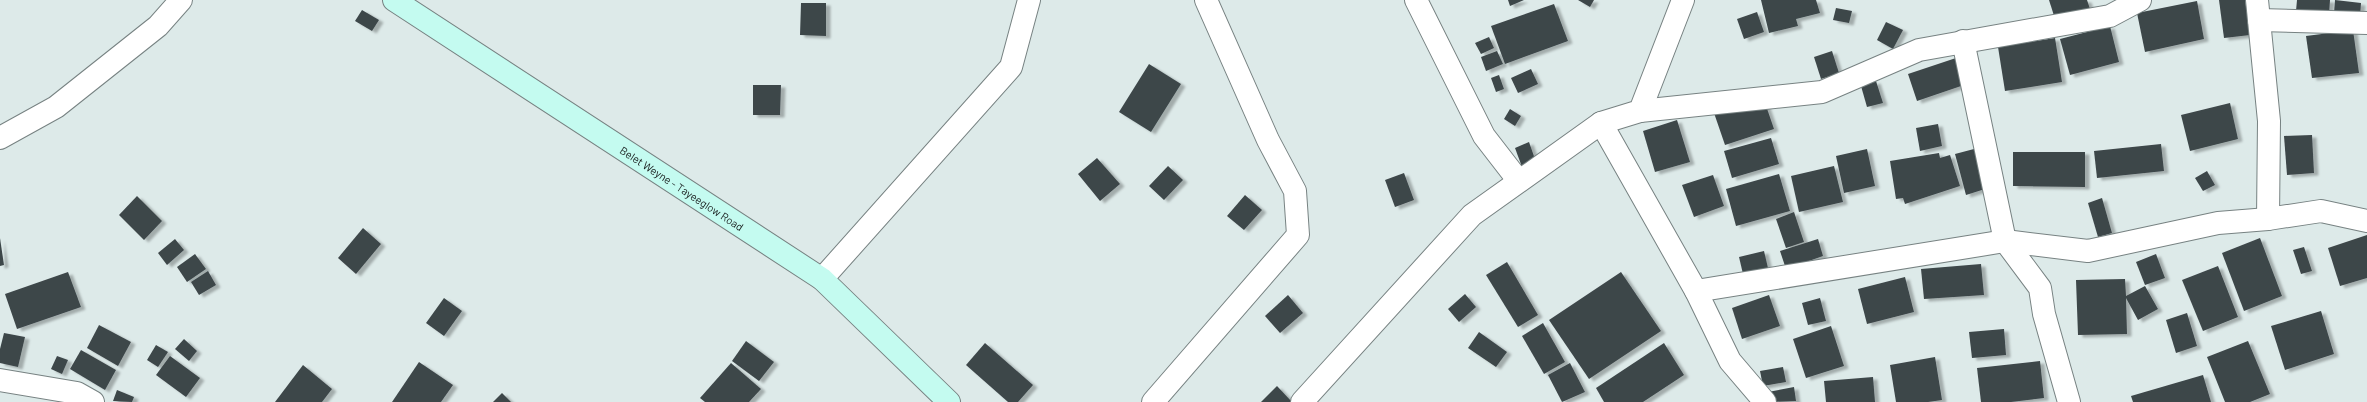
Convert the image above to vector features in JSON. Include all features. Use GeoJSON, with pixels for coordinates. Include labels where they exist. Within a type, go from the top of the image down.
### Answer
{"type":"FeatureCollection","features":[{"type":"Feature","properties":{"kind":"main road","name":"Belet Weyne - Tayeeglow Road"},"geometry":{"type":"LineString","coordinates":[[394,0],[822,279],[948,402]]}},
{"type":"Feature","properties":{"kind":"street"},"geometry":{"type":"LineString","coordinates":[[0,138],[56,106],[158,26],[181,0]]}},
{"type":"Feature","properties":{"kind":"street"},"geometry":{"type":"LineString","coordinates":[[822,279],[1011,67],[1029,0]]}},
{"type":"Feature","properties":{"kind":"street"},"geometry":{"type":"LineString","coordinates":[[1153,402],[1298,235],[1295,191],[1268,140],[1206,0]]}},
{"type":"Feature","properties":{"kind":"street"},"geometry":{"type":"LineString","coordinates":[[1416,0],[1484,136],[1518,180]]}},
{"type":"Feature","properties":{"kind":"street"},"geometry":{"type":"LineString","coordinates":[[1640,111],[1683,0]]}},
{"type":"Feature","properties":{"kind":"street"},"geometry":{"type":"LineString","coordinates":[[1302,402],[1472,215],[1518,180],[1601,123],[1640,111],[1822,92],[1919,50],[2110,16],[2140,0]]}},
{"type":"Feature","properties":{"kind":"street"},"geometry":{"type":"LineString","coordinates":[[2268,219],[2269,121],[2258,10],[2367,23]]}},
{"type":"Feature","properties":{"kind":"street"},"geometry":{"type":"LineString","coordinates":[[1963,41],[2005,241],[2040,288],[2044,314],[2069,402]]}},
{"type":"Feature","properties":{"kind":"street"},"geometry":{"type":"LineString","coordinates":[[1601,123],[1696,291],[1730,361],[1765,402]]}},
{"type":"Feature","properties":{"kind":"street"},"geometry":{"type":"LineString","coordinates":[[1696,291],[2005,241],[2088,251],[2218,223],[2268,219],[2321,211],[2367,221]]}},
{"type":"Feature","properties":{"kind":"street"},"geometry":{"type":"LineString","coordinates":[[0,380],[77,393],[93,402]]}},
{"type":"Feature","properties":{"kind":"building"},"geometry":{"type":"Polygon","coordinates":[[[1508,0],[1524,0],[1510,6],[1508,0]]]}},
{"type":"Feature","properties":{"kind":"building"},"geometry":{"type":"Polygon","coordinates":[[[1578,0],[1594,0],[1590,7],[1578,0]]]}},
{"type":"Feature","properties":{"kind":"building"},"geometry":{"type":"Polygon","coordinates":[[[1761,0],[1816,0],[1820,13],[1796,19],[1798,26],[1769,33],[1761,0]]]}},
{"type":"Feature","properties":{"kind":"building"},"geometry":{"type":"Polygon","coordinates":[[[2049,0],[2087,0],[2091,12],[2056,22],[2049,0]]]}},
{"type":"Feature","properties":{"kind":"building"},"geometry":{"type":"Polygon","coordinates":[[[2219,0],[2245,0],[2250,35],[2224,38],[2219,0]]]}},
{"type":"Feature","properties":{"kind":"building"},"geometry":{"type":"Polygon","coordinates":[[[2297,0],[2330,0],[2329,14],[2296,11],[2297,0]]]}},
{"type":"Feature","properties":{"kind":"building"},"geometry":{"type":"Polygon","coordinates":[[[2335,0],[2361,3],[2360,16],[2334,13],[2335,0]]]}},
{"type":"Feature","properties":{"kind":"building"},"geometry":{"type":"Polygon","coordinates":[[[2197,1],[2204,39],[2145,52],[2137,13],[2197,1]]]}},
{"type":"Feature","properties":{"kind":"building"},"geometry":{"type":"Polygon","coordinates":[[[801,3],[826,3],[826,36],[800,35],[801,3]]]}},
{"type":"Feature","properties":{"kind":"building"},"geometry":{"type":"Polygon","coordinates":[[[1554,4],[1568,41],[1505,64],[1491,26],[1554,4]]]}},
{"type":"Feature","properties":{"kind":"building"},"geometry":{"type":"Polygon","coordinates":[[[1836,8],[1852,11],[1849,23],[1833,20],[1836,8]]]}},
{"type":"Feature","properties":{"kind":"building"},"geometry":{"type":"Polygon","coordinates":[[[362,10],[379,20],[372,31],[355,21],[362,10]]]}},
{"type":"Feature","properties":{"kind":"building"},"geometry":{"type":"Polygon","coordinates":[[[1757,12],[1764,32],[1744,39],[1737,19],[1757,12]]]}},
{"type":"Feature","properties":{"kind":"building"},"geometry":{"type":"Polygon","coordinates":[[[1886,22],[1903,30],[1893,49],[1877,40],[1886,22]]]}},
{"type":"Feature","properties":{"kind":"building"},"geometry":{"type":"Polygon","coordinates":[[[2110,26],[2119,62],[2070,75],[2060,39],[2110,26]]]}},
{"type":"Feature","properties":{"kind":"building"},"geometry":{"type":"Polygon","coordinates":[[[2353,30],[2359,73],[2312,78],[2306,36],[2353,30]]]}},
{"type":"Feature","properties":{"kind":"building"},"geometry":{"type":"Polygon","coordinates":[[[1489,37],[1494,48],[1481,54],[1475,43],[1489,37]]]}},
{"type":"Feature","properties":{"kind":"building"},"geometry":{"type":"Polygon","coordinates":[[[2055,38],[2062,82],[2005,91],[1998,47],[2055,38]]]}},
{"type":"Feature","properties":{"kind":"building"},"geometry":{"type":"Polygon","coordinates":[[[1497,51],[1503,64],[1486,71],[1481,57],[1497,51]]]}},
{"type":"Feature","properties":{"kind":"building"},"geometry":{"type":"Polygon","coordinates":[[[1832,51],[1839,73],[1821,79],[1814,57],[1832,51]]]}},
{"type":"Feature","properties":{"kind":"building"},"geometry":{"type":"Polygon","coordinates":[[[1956,58],[1964,85],[1917,101],[1908,74],[1956,58]]]}},
{"type":"Feature","properties":{"kind":"building"},"geometry":{"type":"Polygon","coordinates":[[[1149,64],[1181,84],[1151,132],[1119,112],[1149,64]]]}},
{"type":"Feature","properties":{"kind":"building"},"geometry":{"type":"Polygon","coordinates":[[[1531,69],[1538,84],[1518,93],[1511,78],[1531,69]]]}},
{"type":"Feature","properties":{"kind":"building"},"geometry":{"type":"Polygon","coordinates":[[[1499,75],[1504,89],[1496,92],[1491,78],[1499,75]]]}},
{"type":"Feature","properties":{"kind":"building"},"geometry":{"type":"Polygon","coordinates":[[[1876,81],[1883,103],[1867,107],[1861,86],[1876,81]]]}},
{"type":"Feature","properties":{"kind":"building"},"geometry":{"type":"Polygon","coordinates":[[[753,85],[781,85],[780,115],[753,115],[753,85]]]}},
{"type":"Feature","properties":{"kind":"building"},"geometry":{"type":"Polygon","coordinates":[[[1762,94],[1774,129],[1725,145],[1713,110],[1762,94]]]}},
{"type":"Feature","properties":{"kind":"building"},"geometry":{"type":"Polygon","coordinates":[[[2230,103],[2238,139],[2190,151],[2181,115],[2230,103]]]}},
{"type":"Feature","properties":{"kind":"building"},"geometry":{"type":"Polygon","coordinates":[[[1510,109],[1521,116],[1515,126],[1504,119],[1510,109]]]}},
{"type":"Feature","properties":{"kind":"building"},"geometry":{"type":"Polygon","coordinates":[[[1677,120],[1690,162],[1655,172],[1643,131],[1677,120]]]}},
{"type":"Feature","properties":{"kind":"building"},"geometry":{"type":"Polygon","coordinates":[[[1938,124],[1942,146],[1920,151],[1916,128],[1938,124]]]}},
{"type":"Feature","properties":{"kind":"building"},"geometry":{"type":"Polygon","coordinates":[[[2312,135],[2314,173],[2287,175],[2284,136],[2312,135]]]}},
{"type":"Feature","properties":{"kind":"building"},"geometry":{"type":"Polygon","coordinates":[[[1771,138],[1779,164],[1732,178],[1724,151],[1771,138]]]}},
{"type":"Feature","properties":{"kind":"building"},"geometry":{"type":"Polygon","coordinates":[[[1529,142],[1536,162],[1522,167],[1515,148],[1529,142]]]}},
{"type":"Feature","properties":{"kind":"building"},"geometry":{"type":"Polygon","coordinates":[[[2161,144],[2164,171],[2097,178],[2094,151],[2161,144]]]}},
{"type":"Feature","properties":{"kind":"building"},"geometry":{"type":"Polygon","coordinates":[[[1867,149],[1875,186],[1844,193],[1836,156],[1867,149]]]}},
{"type":"Feature","properties":{"kind":"building"},"geometry":{"type":"Polygon","coordinates":[[[1974,149],[1985,189],[1966,195],[1955,154],[1974,149]]]}},
{"type":"Feature","properties":{"kind":"building"},"geometry":{"type":"Polygon","coordinates":[[[2013,152],[2085,152],[2085,187],[2013,186],[2013,152]]]}},
{"type":"Feature","properties":{"kind":"building"},"geometry":{"type":"Polygon","coordinates":[[[1939,153],[1940,158],[1950,155],[1960,186],[1905,204],[1903,198],[1896,199],[1890,161],[1939,153]]]}},
{"type":"Feature","properties":{"kind":"building"},"geometry":{"type":"Polygon","coordinates":[[[1097,158],[1120,184],[1100,201],[1078,174],[1097,158]]]}},
{"type":"Feature","properties":{"kind":"building"},"geometry":{"type":"Polygon","coordinates":[[[1168,166],[1183,180],[1164,200],[1149,186],[1168,166]]]}},
{"type":"Feature","properties":{"kind":"building"},"geometry":{"type":"Polygon","coordinates":[[[1834,166],[1843,202],[1799,212],[1791,176],[1834,166]]]}},
{"type":"Feature","properties":{"kind":"building"},"geometry":{"type":"Polygon","coordinates":[[[2207,171],[2215,185],[2203,191],[2195,178],[2207,171]]]}},
{"type":"Feature","properties":{"kind":"building"},"geometry":{"type":"Polygon","coordinates":[[[1404,173],[1414,200],[1395,207],[1385,180],[1404,173]]]}},
{"type":"Feature","properties":{"kind":"building"},"geometry":{"type":"Polygon","coordinates":[[[1779,174],[1790,211],[1736,226],[1726,189],[1779,174]]]}},
{"type":"Feature","properties":{"kind":"building"},"geometry":{"type":"Polygon","coordinates":[[[1713,175],[1724,206],[1694,217],[1682,185],[1713,175]]]}},
{"type":"Feature","properties":{"kind":"building"},"geometry":{"type":"Polygon","coordinates":[[[1245,195],[1262,210],[1244,230],[1227,216],[1245,195]]]}},
{"type":"Feature","properties":{"kind":"building"},"geometry":{"type":"Polygon","coordinates":[[[137,196],[162,221],[144,240],[119,215],[137,196]]]}},
{"type":"Feature","properties":{"kind":"building"},"geometry":{"type":"Polygon","coordinates":[[[2102,198],[2112,233],[2098,237],[2088,203],[2102,198]]]}},
{"type":"Feature","properties":{"kind":"building"},"geometry":{"type":"Polygon","coordinates":[[[1794,212],[1804,242],[1786,248],[1776,219],[1794,212]]]}},
{"type":"Feature","properties":{"kind":"building"},"geometry":{"type":"Polygon","coordinates":[[[363,228],[381,244],[356,274],[338,258],[363,228]]]}},
{"type":"Feature","properties":{"kind":"building"},"geometry":{"type":"Polygon","coordinates":[[[2367,235],[2367,278],[2340,286],[2328,248],[2367,235]]]}},
{"type":"Feature","properties":{"kind":"building"},"geometry":{"type":"Polygon","coordinates":[[[0,238],[4,265],[0,266],[0,238]]]}},
{"type":"Feature","properties":{"kind":"building"},"geometry":{"type":"Polygon","coordinates":[[[2260,238],[2282,296],[2244,311],[2222,253],[2260,238]]]}},
{"type":"Feature","properties":{"kind":"building"},"geometry":{"type":"Polygon","coordinates":[[[175,239],[184,250],[167,265],[158,253],[175,239]]]}},
{"type":"Feature","properties":{"kind":"building"},"geometry":{"type":"Polygon","coordinates":[[[1818,239],[1823,256],[1786,269],[1780,251],[1818,239]]]}},
{"type":"Feature","properties":{"kind":"building"},"geometry":{"type":"Polygon","coordinates":[[[2304,247],[2312,271],[2301,274],[2293,250],[2304,247]]]}},
{"type":"Feature","properties":{"kind":"building"},"geometry":{"type":"Polygon","coordinates":[[[1764,251],[1768,268],[1743,274],[1739,257],[1764,251]]]}},
{"type":"Feature","properties":{"kind":"building"},"geometry":{"type":"Polygon","coordinates":[[[195,254],[206,269],[187,282],[177,267],[195,254]]]}},
{"type":"Feature","properties":{"kind":"building"},"geometry":{"type":"Polygon","coordinates":[[[2156,254],[2165,278],[2145,285],[2136,262],[2156,254]]]}},
{"type":"Feature","properties":{"kind":"building"},"geometry":{"type":"Polygon","coordinates":[[[1507,262],[1538,315],[1518,327],[1486,275],[1507,262]]]}},
{"type":"Feature","properties":{"kind":"building"},"geometry":{"type":"Polygon","coordinates":[[[1981,264],[1984,295],[1924,299],[1921,269],[1981,264]]]}},
{"type":"Feature","properties":{"kind":"building"},"geometry":{"type":"Polygon","coordinates":[[[2218,266],[2238,317],[2203,331],[2182,280],[2218,266]]]}},
{"type":"Feature","properties":{"kind":"building"},"geometry":{"type":"Polygon","coordinates":[[[208,271],[216,285],[199,295],[191,282],[208,271]]]}},
{"type":"Feature","properties":{"kind":"building"},"geometry":{"type":"Polygon","coordinates":[[[68,272],[81,307],[17,329],[5,294],[68,272]]]}},
{"type":"Feature","properties":{"kind":"building"},"geometry":{"type":"Polygon","coordinates":[[[1621,272],[1661,331],[1589,379],[1549,320],[1621,272]]]}},
{"type":"Feature","properties":{"kind":"building"},"geometry":{"type":"Polygon","coordinates":[[[1905,277],[1914,312],[1867,324],[1858,289],[1905,277]]]}},
{"type":"Feature","properties":{"kind":"building"},"geometry":{"type":"Polygon","coordinates":[[[2125,279],[2126,296],[2145,286],[2158,309],[2138,320],[2126,298],[2127,334],[2078,335],[2076,280],[2125,279]]]}},
{"type":"Feature","properties":{"kind":"building"},"geometry":{"type":"Polygon","coordinates":[[[1465,294],[1476,307],[1459,322],[1448,309],[1465,294]]]}},
{"type":"Feature","properties":{"kind":"building"},"geometry":{"type":"Polygon","coordinates":[[[1288,295],[1303,313],[1280,333],[1265,316],[1288,295]]]}},
{"type":"Feature","properties":{"kind":"building"},"geometry":{"type":"Polygon","coordinates":[[[1769,295],[1780,326],[1742,339],[1732,308],[1769,295]]]}},
{"type":"Feature","properties":{"kind":"building"},"geometry":{"type":"Polygon","coordinates":[[[444,298],[462,311],[444,336],[426,323],[444,298]]]}},
{"type":"Feature","properties":{"kind":"building"},"geometry":{"type":"Polygon","coordinates":[[[1820,298],[1826,321],[1808,325],[1802,303],[1820,298]]]}},
{"type":"Feature","properties":{"kind":"building"},"geometry":{"type":"Polygon","coordinates":[[[2321,311],[2334,354],[2285,370],[2271,326],[2321,311]]]}},
{"type":"Feature","properties":{"kind":"building"},"geometry":{"type":"Polygon","coordinates":[[[2187,313],[2197,346],[2176,353],[2166,320],[2187,313]]]}},
{"type":"Feature","properties":{"kind":"building"},"geometry":{"type":"Polygon","coordinates":[[[1543,323],[1565,362],[1544,374],[1522,336],[1543,323]]]}},
{"type":"Feature","properties":{"kind":"building"},"geometry":{"type":"Polygon","coordinates":[[[99,325],[131,342],[118,366],[87,348],[99,325]]]}},
{"type":"Feature","properties":{"kind":"building"},"geometry":{"type":"Polygon","coordinates":[[[1831,326],[1844,366],[1806,378],[1793,339],[1831,326]]]}},
{"type":"Feature","properties":{"kind":"building"},"geometry":{"type":"Polygon","coordinates":[[[2004,329],[2006,355],[1972,358],[1969,332],[2004,329]]]}},
{"type":"Feature","properties":{"kind":"building"},"geometry":{"type":"Polygon","coordinates":[[[1479,332],[1507,352],[1496,367],[1468,348],[1479,332]]]}},
{"type":"Feature","properties":{"kind":"building"},"geometry":{"type":"Polygon","coordinates":[[[4,333],[25,337],[18,367],[0,363],[0,349],[4,333]]]}},
{"type":"Feature","properties":{"kind":"building"},"geometry":{"type":"Polygon","coordinates":[[[184,339],[197,351],[189,361],[175,349],[184,339]]]}},
{"type":"Feature","properties":{"kind":"building"},"geometry":{"type":"Polygon","coordinates":[[[746,341],[774,362],[759,381],[732,361],[746,341]]]}},
{"type":"Feature","properties":{"kind":"building"},"geometry":{"type":"Polygon","coordinates":[[[2248,341],[2270,394],[2250,402],[2225,402],[2207,357],[2248,341]]]}},
{"type":"Feature","properties":{"kind":"building"},"geometry":{"type":"Polygon","coordinates":[[[985,343],[1033,385],[1018,402],[1008,402],[966,365],[985,343]]]}},
{"type":"Feature","properties":{"kind":"building"},"geometry":{"type":"Polygon","coordinates":[[[1664,343],[1684,375],[1643,402],[1604,402],[1596,388],[1664,343]]]}},
{"type":"Feature","properties":{"kind":"building"},"geometry":{"type":"Polygon","coordinates":[[[156,345],[168,352],[158,367],[147,360],[156,345]]]}},
{"type":"Feature","properties":{"kind":"building"},"geometry":{"type":"Polygon","coordinates":[[[81,350],[116,370],[105,390],[70,369],[81,350]]]}},
{"type":"Feature","properties":{"kind":"building"},"geometry":{"type":"Polygon","coordinates":[[[57,356],[68,360],[62,374],[51,369],[57,356]]]}},
{"type":"Feature","properties":{"kind":"building"},"geometry":{"type":"Polygon","coordinates":[[[170,356],[200,378],[186,397],[156,375],[170,356]]]}},
{"type":"Feature","properties":{"kind":"building"},"geometry":{"type":"Polygon","coordinates":[[[1935,357],[1942,400],[1928,402],[1896,402],[1890,365],[1935,357]]]}},
{"type":"Feature","properties":{"kind":"building"},"geometry":{"type":"Polygon","coordinates":[[[2040,361],[2044,398],[2011,402],[1981,402],[1977,368],[2040,361]]]}},
{"type":"Feature","properties":{"kind":"building"},"geometry":{"type":"Polygon","coordinates":[[[419,362],[453,385],[441,402],[392,402],[419,362]]]}},
{"type":"Feature","properties":{"kind":"building"},"geometry":{"type":"Polygon","coordinates":[[[731,363],[761,389],[749,402],[705,402],[700,398],[731,363]]]}},
{"type":"Feature","properties":{"kind":"building"},"geometry":{"type":"Polygon","coordinates":[[[1570,363],[1585,392],[1562,402],[1548,375],[1570,363]]]}},
{"type":"Feature","properties":{"kind":"building"},"geometry":{"type":"Polygon","coordinates":[[[303,365],[332,389],[322,402],[275,402],[303,365]]]}},
{"type":"Feature","properties":{"kind":"building"},"geometry":{"type":"Polygon","coordinates":[[[1783,367],[1786,382],[1763,386],[1760,371],[1783,367]]]}},
{"type":"Feature","properties":{"kind":"building"},"geometry":{"type":"Polygon","coordinates":[[[2203,375],[2211,402],[2133,402],[2131,396],[2203,375]]]}},
{"type":"Feature","properties":{"kind":"building"},"geometry":{"type":"Polygon","coordinates":[[[1873,377],[1875,402],[1826,402],[1824,381],[1873,377]]]}},
{"type":"Feature","properties":{"kind":"building"},"geometry":{"type":"Polygon","coordinates":[[[1277,386],[1292,402],[1261,402],[1277,386]]]}},
{"type":"Feature","properties":{"kind":"building"},"geometry":{"type":"Polygon","coordinates":[[[1794,387],[1796,401],[1770,402],[1768,392],[1794,387]]]}},
{"type":"Feature","properties":{"kind":"building"},"geometry":{"type":"Polygon","coordinates":[[[117,390],[134,397],[132,402],[113,401],[117,390]]]}},
{"type":"Feature","properties":{"kind":"building"},"geometry":{"type":"Polygon","coordinates":[[[502,393],[511,402],[493,402],[502,393]]]}}]}
